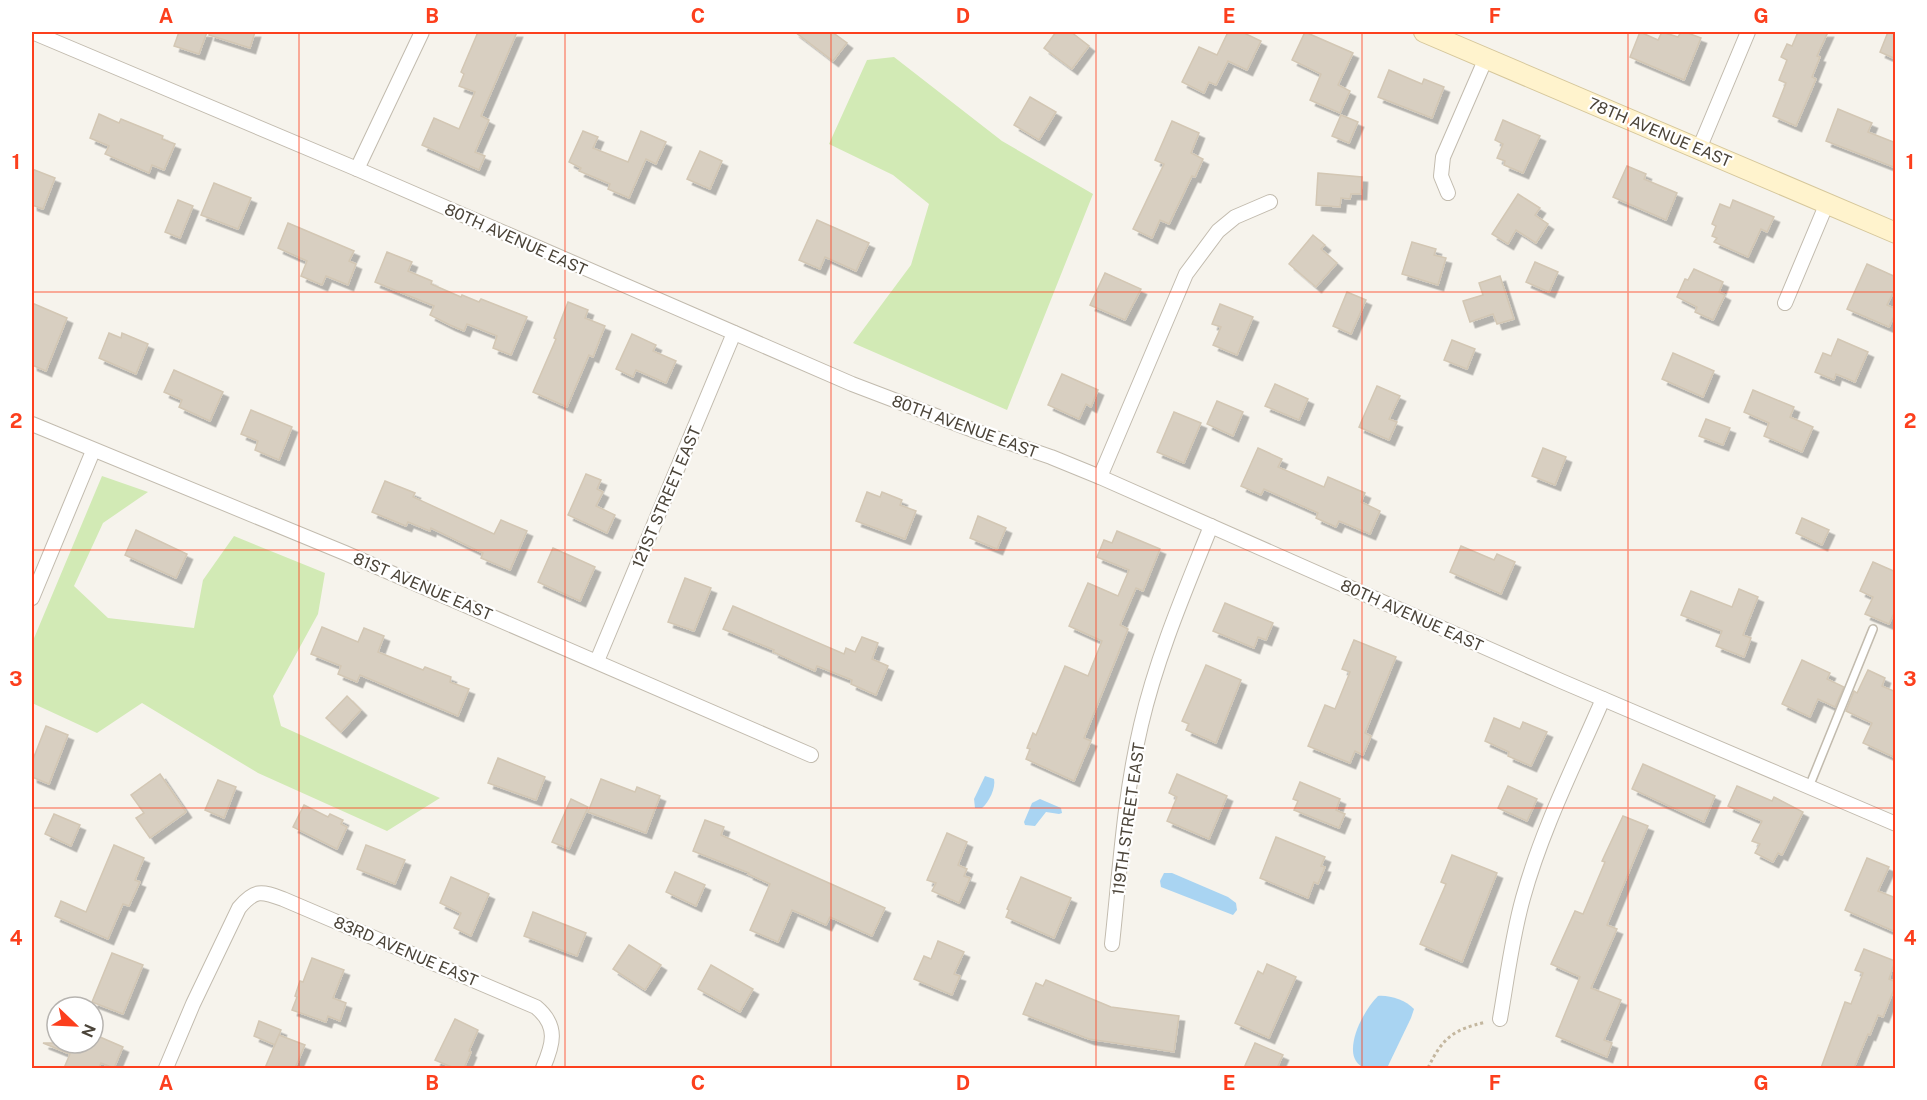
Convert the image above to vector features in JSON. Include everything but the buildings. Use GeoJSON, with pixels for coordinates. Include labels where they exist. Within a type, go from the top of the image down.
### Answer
{"type":"FeatureCollection","features":[{"type":"Feature","properties":{"kind":"street","name":"80TH AVENUE EAST"},"geometry":{"type":"LineString","coordinates":[[32,32],[357,169],[852,384],[1100,477],[1603,699],[1896,824]]}},
{"type":"Feature","properties":{"kind":"street"},"geometry":{"type":"LineString","coordinates":[[357,169],[422,32]]}},
{"type":"Feature","properties":{"kind":"street","name":"78TH AVENUE EAST"},"geometry":{"type":"LineString","coordinates":[[1424,32],[1896,233]]}},
{"type":"Feature","properties":{"kind":"street"},"geometry":{"type":"LineString","coordinates":[[1699,149],[1748,32]]}},
{"type":"Feature","properties":{"kind":"street"},"geometry":{"type":"LineString","coordinates":[[1448,193],[1441,176],[1443,157],[1486,58]]}},
{"type":"Feature","properties":{"kind":"street"},"geometry":{"type":"LineString","coordinates":[[1100,477],[1185,274],[1218,231],[1235,217],[1270,202]]}},
{"type":"Feature","properties":{"kind":"street"},"geometry":{"type":"LineString","coordinates":[[1785,303],[1827,203]]}},
{"type":"Feature","properties":{"kind":"street","name":"121ST STREET EAST"},"geometry":{"type":"LineString","coordinates":[[597,662],[734,333]]}},
{"type":"Feature","properties":{"kind":"street","name":"81ST AVENUE EAST"},"geometry":{"type":"LineString","coordinates":[[32,424],[345,553],[811,755]]}},
{"type":"Feature","properties":{"kind":"street"},"geometry":{"type":"LineString","coordinates":[[32,598],[93,451]]}},
{"type":"Feature","properties":{"kind":"street","name":"119TH STREET EAST"},"geometry":{"type":"LineString","coordinates":[[1112,944],[1127,800],[1141,725],[1157,665],[1211,526]]}},
{"type":"Feature","properties":{"kind":"street"},"geometry":{"type":"LineString","coordinates":[[1500,1019],[1522,900],[1531,871],[1540,844],[1603,699]]}},
{"type":"Feature","properties":{"kind":"street","name":"83RD AVENUE EAST"},"geometry":{"type":"LineString","coordinates":[[166,1068],[193,1004],[239,908],[250,896],[260,893],[284,899],[536,1007],[548,1020],[551,1030],[552,1048],[543,1068]]}},
{"type":"Feature","properties":{"kind":"lane"},"geometry":{"type":"LineString","coordinates":[[1809,787],[1873,629]]}},
{"type":"Feature","properties":{"kind":"path"},"geometry":{"type":"LineString","coordinates":[[1428,1068],[1439,1047],[1456,1031],[1463,1027],[1500,1019]]}},
{"type":"Feature","properties":{"kind":"green space"},"geometry":{"type":"Polygon","coordinates":[[[894,57],[1002,141],[1093,194],[1007,410],[853,343],[911,265],[929,204],[893,175],[829,144],[867,60],[894,57]]]}},
{"type":"Feature","properties":{"kind":"green space"},"geometry":{"type":"Polygon","coordinates":[[[102,476],[148,492],[103,523],[74,586],[108,618],[194,628],[203,580],[234,536],[325,573],[318,614],[273,696],[281,726],[440,798],[387,831],[258,773],[142,703],[97,733],[32,703],[32,643],[102,476]]]}},
{"type":"Feature","properties":{"kind":"water"},"geometry":{"type":"Polygon","coordinates":[[[985,776],[994,779],[993,791],[982,808],[975,808],[974,799],[985,776]]]}},
{"type":"Feature","properties":{"kind":"water"},"geometry":{"type":"Polygon","coordinates":[[[1040,799],[1061,808],[1062,813],[1046,812],[1035,826],[1025,825],[1024,822],[1032,803],[1040,799]]]}},
{"type":"Feature","properties":{"kind":"water"},"geometry":{"type":"Polygon","coordinates":[[[1164,873],[1172,873],[1228,897],[1236,903],[1237,910],[1233,915],[1161,887],[1160,881],[1164,873]]]}},
{"type":"Feature","properties":{"kind":"water"},"geometry":{"type":"Polygon","coordinates":[[[1378,996],[1397,999],[1414,1009],[1387,1068],[1370,1069],[1359,1064],[1354,1056],[1353,1044],[1362,1018],[1378,996]]]}}]}
